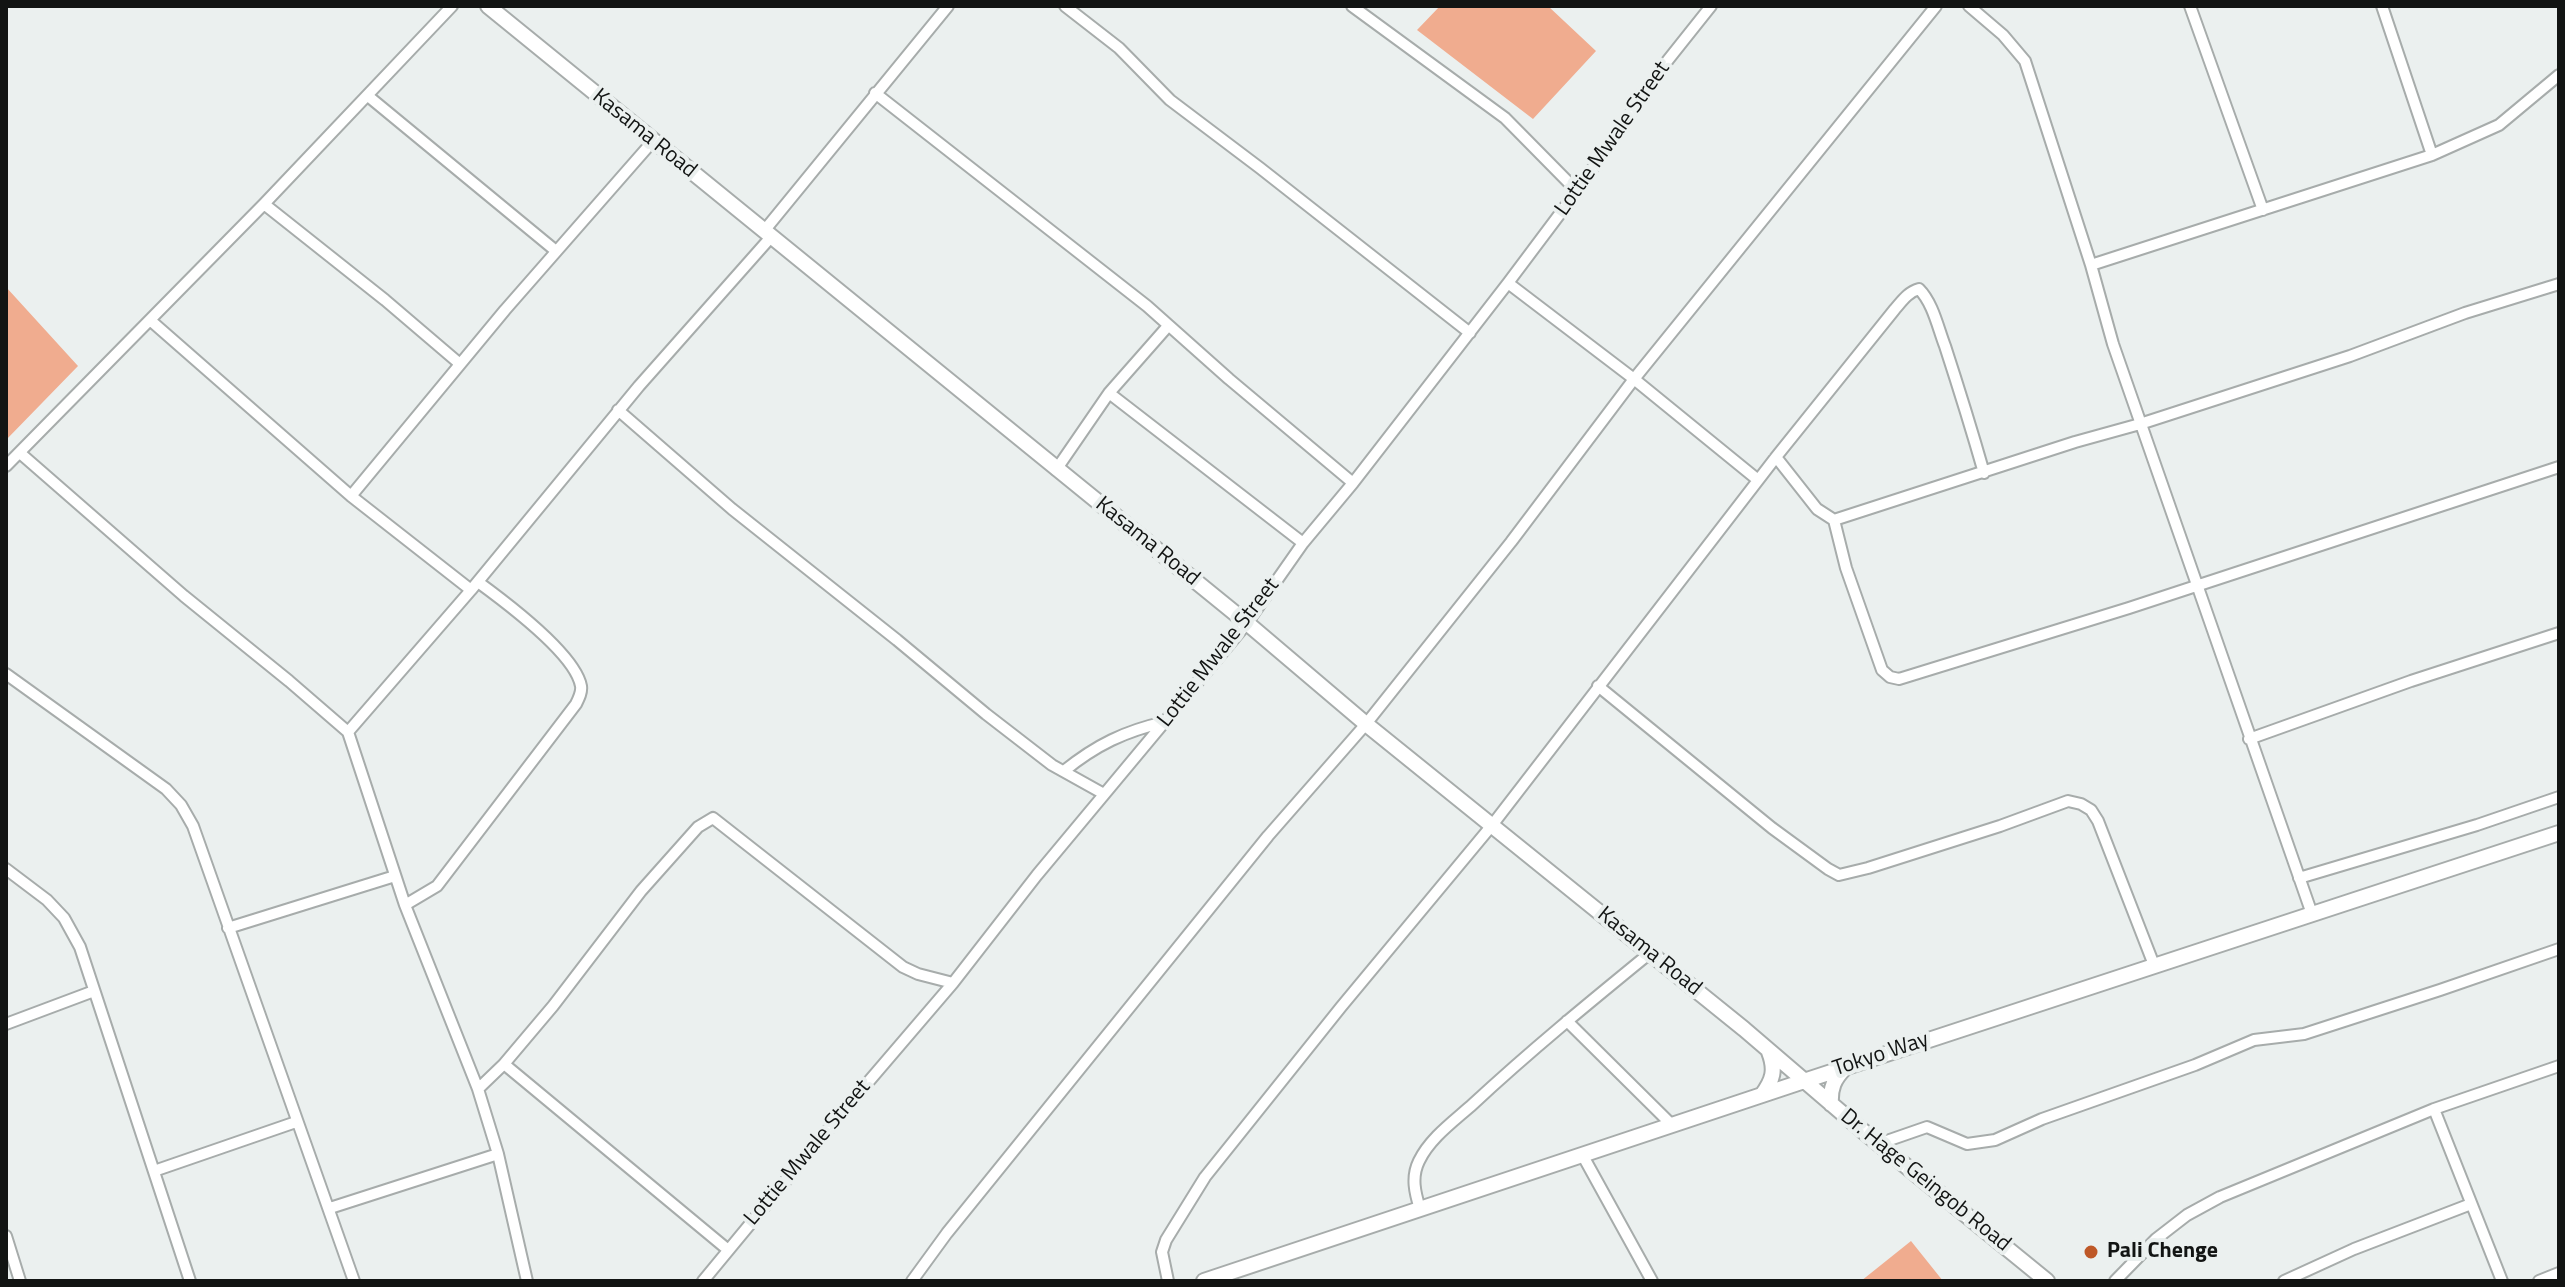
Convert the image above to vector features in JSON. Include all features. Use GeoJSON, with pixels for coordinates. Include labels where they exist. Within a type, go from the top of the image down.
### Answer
{"type":"FeatureCollection","features":[{"type":"Feature","properties":{"kind":"street"},"geometry":{"type":"LineString","coordinates":[[6,466],[264,204],[452,6]]}},
{"type":"Feature","properties":{"kind":"street"},"geometry":{"type":"LineString","coordinates":[[348,732],[768,234],[875,93],[948,6]]}},
{"type":"Feature","properties":{"kind":"street"},"geometry":{"type":"LineString","coordinates":[[1065,6],[1119,48],[1170,100],[1470,333]]}},
{"type":"Feature","properties":{"kind":"street"},"geometry":{"type":"LineString","coordinates":[[1352,6],[1505,118],[1577,191]]}},
{"type":"Feature","properties":{"kind":"street","name":"Lottie Mwale Street"},"geometry":{"type":"LineString","coordinates":[[703,1281],[953,983],[1037,875],[1247,623],[1303,543],[1508,283],[1577,191],[1668,60],[1711,6]]}},
{"type":"Feature","properties":{"kind":"street"},"geometry":{"type":"LineString","coordinates":[[912,1281],[947,1233],[1268,836],[1366,724],[1511,542],[1634,379],[1936,6]]}},
{"type":"Feature","properties":{"kind":"street"},"geometry":{"type":"LineString","coordinates":[[1969,6],[2003,35],[2025,61],[2091,265],[2113,344],[2312,914]]}},
{"type":"Feature","properties":{"kind":"street"},"geometry":{"type":"LineString","coordinates":[[2190,6],[2263,210]]}},
{"type":"Feature","properties":{"kind":"street"},"geometry":{"type":"LineString","coordinates":[[2382,6],[2432,155]]}},
{"type":"Feature","properties":{"kind":"street","name":"Kasama Road"},"geometry":{"type":"LineString","coordinates":[[495,8],[653,141],[1247,623],[1366,724],[1493,824],[1804,1081]]}},
{"type":"Feature","properties":{"kind":"street"},"geometry":{"type":"LineString","coordinates":[[2091,265],[2432,155],[2499,125],[2559,75]]}},
{"type":"Feature","properties":{"kind":"street"},"geometry":{"type":"LineString","coordinates":[[875,93],[1056,233],[1353,483]]}},
{"type":"Feature","properties":{"kind":"street"},"geometry":{"type":"LineString","coordinates":[[368,96],[556,251]]}},
{"type":"Feature","properties":{"kind":"street"},"geometry":{"type":"LineString","coordinates":[[351,496],[556,251],[653,141]]}},
{"type":"Feature","properties":{"kind":"street"},"geometry":{"type":"LineString","coordinates":[[264,204],[460,364]]}},
{"type":"Feature","properties":{"kind":"street"},"geometry":{"type":"LineString","coordinates":[[1508,283],[1634,379],[1758,480]]}},
{"type":"Feature","properties":{"kind":"street"},"geometry":{"type":"LineString","coordinates":[[1834,520],[2350,356],[2465,313],[2559,284]]}},
{"type":"Feature","properties":{"kind":"street"},"geometry":{"type":"LineString","coordinates":[[1168,1281],[1162,1252],[1166,1240],[1205,1177],[1493,824],[1758,480],[1895,309],[1908,294],[1919,289],[1927,298],[1940,333],[1984,473]]}},
{"type":"Feature","properties":{"kind":"street"},"geometry":{"type":"LineString","coordinates":[[150,320],[351,496],[474,586],[530,622],[580,681],[582,690],[576,704],[437,886],[405,905]]}},
{"type":"Feature","properties":{"kind":"street"},"geometry":{"type":"LineString","coordinates":[[1056,470],[1109,393],[1168,326]]}},
{"type":"Feature","properties":{"kind":"street"},"geometry":{"type":"LineString","coordinates":[[1109,393],[1303,543]]}},
{"type":"Feature","properties":{"kind":"street"},"geometry":{"type":"LineString","coordinates":[[618,410],[732,509],[986,714],[1041,757],[1104,794]]}},
{"type":"Feature","properties":{"kind":"street"},"geometry":{"type":"LineString","coordinates":[[20,453],[184,596],[348,732],[405,905],[478,1089],[498,1154],[527,1281]]}},
{"type":"Feature","properties":{"kind":"street"},"geometry":{"type":"LineString","coordinates":[[1776,457],[1817,509],[1834,520],[1846,568],[1882,670],[1890,677],[1899,679],[2038,637],[2559,467]]}},
{"type":"Feature","properties":{"kind":"street"},"geometry":{"type":"LineString","coordinates":[[2249,739],[2411,681],[2559,633]]}},
{"type":"Feature","properties":{"kind":"street"},"geometry":{"type":"LineString","coordinates":[[6,674],[166,789],[181,805],[193,826],[354,1281]]}},
{"type":"Feature","properties":{"kind":"street"},"geometry":{"type":"LineString","coordinates":[[1598,686],[1772,828],[1839,875],[1927,850],[2068,801],[2081,804],[2091,810],[2098,821],[2154,965]]}},
{"type":"Feature","properties":{"kind":"street"},"geometry":{"type":"LineString","coordinates":[[1064,771],[1087,752],[1133,730],[1165,722]]}},
{"type":"Feature","properties":{"kind":"street"},"geometry":{"type":"LineString","coordinates":[[2299,878],[2505,817],[2559,797]]}},
{"type":"Feature","properties":{"kind":"street"},"geometry":{"type":"LineString","coordinates":[[478,1089],[504,1064],[553,1006],[641,891],[698,827],[713,818],[903,967],[953,983]]}},
{"type":"Feature","properties":{"kind":"street","name":"Tokyo Way"},"geometry":{"type":"LineString","coordinates":[[1204,1281],[2559,833]]}},
{"type":"Feature","properties":{"kind":"street"},"geometry":{"type":"LineString","coordinates":[[6,869],[47,900],[64,918],[80,947],[189,1281]]}},
{"type":"Feature","properties":{"kind":"street"},"geometry":{"type":"LineString","coordinates":[[228,928],[395,876]]}},
{"type":"Feature","properties":{"kind":"street"},"geometry":{"type":"LineString","coordinates":[[1878,1144],[1927,1127],[1967,1144],[1995,1140],[2042,1119],[2195,1065],[2254,1040],[2304,1034],[2559,949]]}},
{"type":"Feature","properties":{"kind":"street"},"geometry":{"type":"LineString","coordinates":[[1420,1209],[1414,1179],[1418,1162],[1432,1142],[1511,1068],[1650,953]]}},
{"type":"Feature","properties":{"kind":"street"},"geometry":{"type":"LineString","coordinates":[[6,1024],[94,991]]}},
{"type":"Feature","properties":{"kind":"street"},"geometry":{"type":"LineString","coordinates":[[1567,1021],[1672,1125]]}},
{"type":"Feature","properties":{"kind":"street"},"geometry":{"type":"LineString","coordinates":[[1761,1095],[1772,1082],[1774,1065],[1768,1050]]}},
{"type":"Feature","properties":{"kind":"street"},"geometry":{"type":"LineString","coordinates":[[504,1064],[727,1249]]}},
{"type":"Feature","properties":{"kind":"street"},"geometry":{"type":"LineString","coordinates":[[2115,1281],[2156,1239],[2187,1215],[2276,1173],[2434,1109],[2559,1066]]}},
{"type":"Feature","properties":{"kind":"street"},"geometry":{"type":"LineString","coordinates":[[1831,1104],[1831,1090],[1836,1077],[1846,1067]]}},
{"type":"Feature","properties":{"kind":"street","name":"Dr. Hage Geingob Road"},"geometry":{"type":"LineString","coordinates":[[1804,1081],[2047,1281]]}},
{"type":"Feature","properties":{"kind":"street"},"geometry":{"type":"LineString","coordinates":[[2434,1109],[2502,1281]]}},
{"type":"Feature","properties":{"kind":"street"},"geometry":{"type":"LineString","coordinates":[[154,1171],[296,1122]]}},
{"type":"Feature","properties":{"kind":"street"},"geometry":{"type":"LineString","coordinates":[[330,1208],[498,1154]]}},
{"type":"Feature","properties":{"kind":"street"},"geometry":{"type":"LineString","coordinates":[[1583,1156],[1652,1281]]}},
{"type":"Feature","properties":{"kind":"street"},"geometry":{"type":"LineString","coordinates":[[2284,1281],[2354,1249],[2471,1204]]}},
{"type":"Feature","properties":{"kind":"street"},"geometry":{"type":"LineString","coordinates":[[6,1236],[20,1281]]}},
{"type":"Feature","properties":{"kind":"street"},"geometry":{"type":"LineString","coordinates":[[2539,1281],[2559,1273]]}},
{"type":"Feature","properties":{"kind":"shaded area"},"geometry":{"type":"Polygon","coordinates":[[[1440,6],[1548,6],[1596,51],[1533,119],[1417,30],[1440,6]]]}},
{"type":"Feature","properties":{"kind":"shaded area"},"geometry":{"type":"Polygon","coordinates":[[[6,287],[78,366],[6,440],[6,287]]]}},
{"type":"Feature","properties":{"kind":"shaded area"},"geometry":{"type":"Polygon","coordinates":[[[1911,1241],[1943,1281],[1861,1281],[1911,1241]]]}},
{"type":"Feature","properties":{"kind":"place","name":"Pali Chenge"},"geometry":{"type":"Point","coordinates":[2091,1252]}}]}
